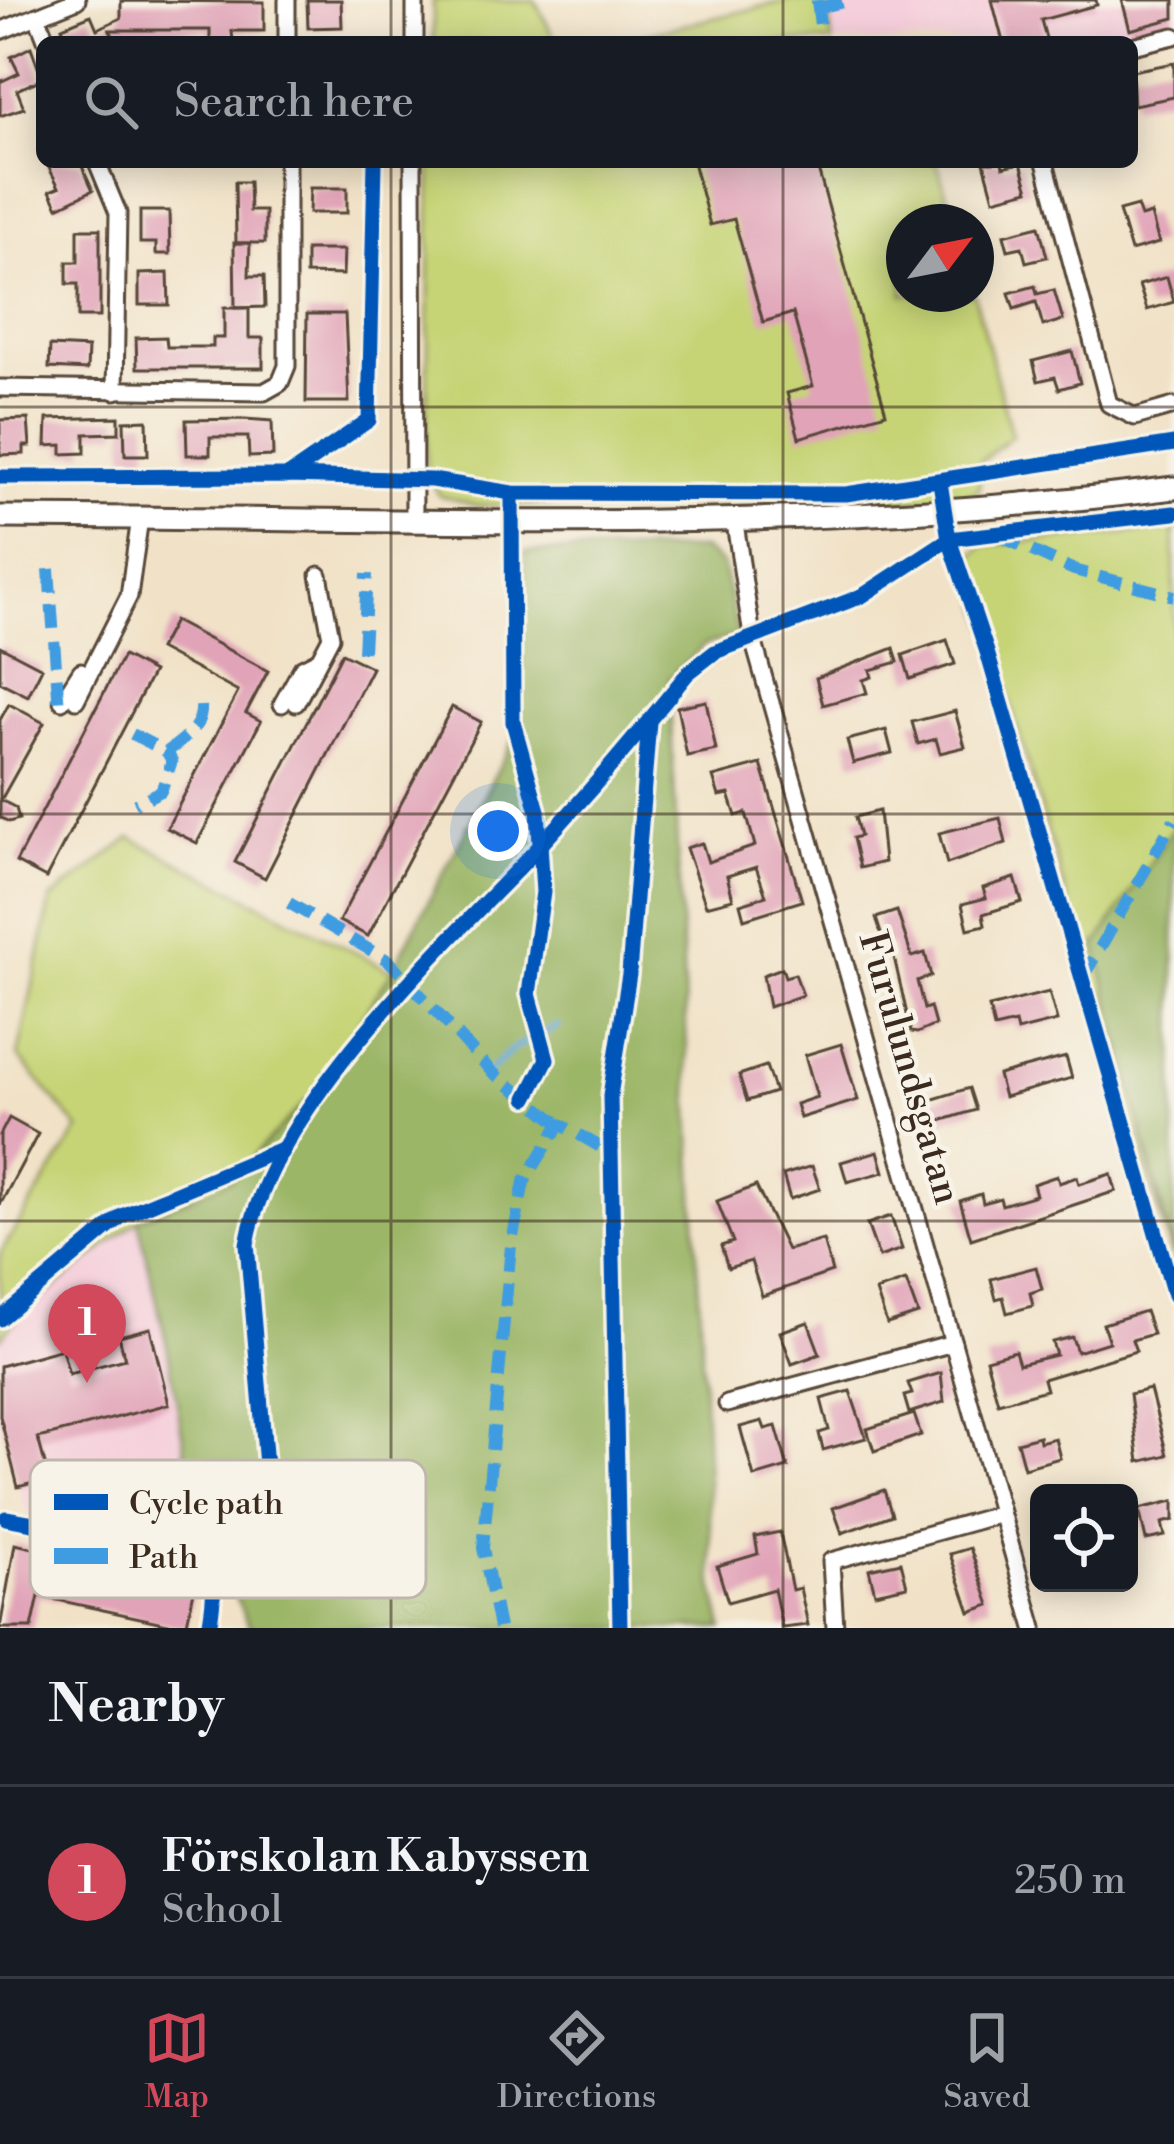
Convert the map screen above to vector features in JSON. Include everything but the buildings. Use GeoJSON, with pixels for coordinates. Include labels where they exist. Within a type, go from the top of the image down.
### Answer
{"type":"FeatureCollection","features":[{"type":"Feature","properties":{"kind":"street"},"geometry":{"type":"LineString","coordinates":[[0,31],[77,0]]}},
{"type":"Feature","properties":{"kind":"street"},"geometry":{"type":"LineString","coordinates":[[287,0],[287,36]]}},
{"type":"Feature","properties":{"kind":"street"},"geometry":{"type":"LineString","coordinates":[[415,36],[416,0]]}},
{"type":"Feature","properties":{"kind":"street"},"geometry":{"type":"LineString","coordinates":[[37,16],[45,36]]}},
{"type":"Feature","properties":{"kind":"street"},"geometry":{"type":"LineString","coordinates":[[1138,45],[1174,36]]}},
{"type":"Feature","properties":{"kind":"street"},"geometry":{"type":"LineString","coordinates":[[99,168],[118,213],[116,391]]}},
{"type":"Feature","properties":{"kind":"street"},"geometry":{"type":"LineString","coordinates":[[0,388],[263,392],[280,383],[287,366],[287,168]]}},
{"type":"Feature","properties":{"kind":"street"},"geometry":{"type":"LineString","coordinates":[[413,168],[414,521]]}},
{"type":"Feature","properties":{"kind":"street"},"geometry":{"type":"LineString","coordinates":[[1047,168],[1109,404],[1120,414],[1135,417],[1174,406]]}},
{"type":"Feature","properties":{"kind":"street"},"geometry":{"type":"LineString","coordinates":[[0,517],[735,524],[963,512],[1174,488]]}},
{"type":"Feature","properties":{"kind":"street"},"geometry":{"type":"LineString","coordinates":[[69,701],[98,659],[129,596],[140,518]]}},
{"type":"Feature","properties":{"kind":"street","name":"Furulundsgatan"},"geometry":{"type":"LineString","coordinates":[[735,524],[752,636],[1034,1628]]}},
{"type":"Feature","properties":{"kind":"street"},"geometry":{"type":"LineString","coordinates":[[289,704],[332,638],[320,575]]}},
{"type":"Feature","properties":{"kind":"street"},"geometry":{"type":"LineString","coordinates":[[727,1404],[953,1343]]}},
{"type":"Feature","properties":{"kind":"street"},"geometry":{"type":"LineString","coordinates":[[835,1628],[831,1562],[1001,1514]]}},
{"type":"Feature","properties":{"kind":"shaded area"},"geometry":{"type":"Polygon","coordinates":[[[828,0],[1174,0],[1174,27],[1138,36],[831,36],[828,0]]]}},
{"type":"Feature","properties":{"kind":"shaded area"},"geometry":{"type":"Polygon","coordinates":[[[138,1220],[168,1350],[186,1460],[30,1460],[27,1512],[0,1416],[0,1339],[19,1316],[138,1220]]]}},
{"type":"Feature","properties":{"kind":"green space"},"geometry":{"type":"Polygon","coordinates":[[[433,0],[535,0],[553,36],[433,36],[433,0]]]}},
{"type":"Feature","properties":{"kind":"green space"},"geometry":{"type":"Polygon","coordinates":[[[790,0],[828,0],[831,36],[637,36],[790,0]]]}},
{"type":"Feature","properties":{"kind":"green space"},"geometry":{"type":"Polygon","coordinates":[[[431,168],[939,168],[949,204],[886,204],[886,312],[979,312],[1012,436],[980,462],[979,489],[957,500],[476,506],[439,495],[426,470],[431,168]]]}},
{"type":"Feature","properties":{"kind":"green space"},"geometry":{"type":"Polygon","coordinates":[[[1174,529],[1174,827],[1096,946],[1174,1266],[973,576],[973,555],[984,545],[1174,529]]]}},
{"type":"Feature","properties":{"kind":"green space"},"geometry":{"type":"Polygon","coordinates":[[[703,549],[722,564],[738,635],[704,645],[669,679],[713,1585],[723,1628],[250,1628],[236,1598],[426,1598],[426,1460],[186,1460],[168,1350],[138,1220],[231,1180],[314,1093],[392,971],[519,729],[525,552],[703,549]]]}},
{"type":"Feature","properties":{"kind":"green space"},"geometry":{"type":"Polygon","coordinates":[[[1174,827],[1174,1254],[1096,946],[1174,827]]]}},
{"type":"Feature","properties":{"kind":"green space"},"geometry":{"type":"Polygon","coordinates":[[[131,838],[392,971],[314,1093],[231,1180],[138,1220],[19,1316],[0,1339],[0,1253],[79,1129],[18,1056],[51,899],[131,838]]]}},
{"type":"Feature","properties":{"kind":"waterway"},"geometry":{"type":"LineString","coordinates":[[485,1075],[514,1048],[558,1026]]}},
{"type":"Feature","properties":{"kind":"marked path"},"geometry":{"type":"LineString","coordinates":[[817,0],[821,36]]}},
{"type":"Feature","properties":{"kind":"marked path"},"geometry":{"type":"LineString","coordinates":[[819,8],[851,0]]}},
{"type":"Feature","properties":{"kind":"marked path"},"geometry":{"type":"LineString","coordinates":[[999,536],[1074,570],[1174,596]]}},
{"type":"Feature","properties":{"kind":"marked path"},"geometry":{"type":"LineString","coordinates":[[49,569],[59,709]]}},
{"type":"Feature","properties":{"kind":"marked path"},"geometry":{"type":"LineString","coordinates":[[363,652],[367,574]]}},
{"type":"Feature","properties":{"kind":"marked path"},"geometry":{"type":"LineString","coordinates":[[167,752],[198,721],[199,695]]}},
{"type":"Feature","properties":{"kind":"marked path"},"geometry":{"type":"LineString","coordinates":[[132,734],[167,752],[172,761],[161,791],[135,804]]}},
{"type":"Feature","properties":{"kind":"marked path"},"geometry":{"type":"LineString","coordinates":[[1082,979],[1174,820]]}},
{"type":"Feature","properties":{"kind":"marked path"},"geometry":{"type":"LineString","coordinates":[[289,903],[389,961],[492,1072],[560,1124]]}},
{"type":"Feature","properties":{"kind":"marked path"},"geometry":{"type":"LineString","coordinates":[[499,1628],[483,1548],[511,1246],[524,1182],[560,1124],[611,1153]]}},
{"type":"Feature","properties":{"kind":"cycle path"},"geometry":{"type":"LineString","coordinates":[[288,476],[369,420],[375,168]]}},
{"type":"Feature","properties":{"kind":"cycle path"},"geometry":{"type":"LineString","coordinates":[[0,477],[288,476],[432,480],[512,493],[846,494],[1174,444]]}},
{"type":"Feature","properties":{"kind":"cycle path"},"geometry":{"type":"LineString","coordinates":[[940,482],[949,539],[987,652],[1174,1295]]}},
{"type":"Feature","properties":{"kind":"cycle path"},"geometry":{"type":"LineString","coordinates":[[512,493],[513,722],[538,811],[543,892],[529,994],[547,1059],[527,1098]]}},
{"type":"Feature","properties":{"kind":"cycle path"},"geometry":{"type":"LineString","coordinates":[[266,1460],[247,1244],[262,1192],[289,1139],[366,1032],[557,827],[688,673],[715,652],[862,596],[949,539],[1174,513]]}},
{"type":"Feature","properties":{"kind":"cycle path"},"geometry":{"type":"LineString","coordinates":[[620,1628],[610,1096],[629,974],[649,722]]}},
{"type":"Feature","properties":{"kind":"cycle path"},"geometry":{"type":"LineString","coordinates":[[0,1319],[122,1216],[279,1150]]}},
{"type":"Feature","properties":{"kind":"cycle path"},"geometry":{"type":"LineString","coordinates":[[6,1518],[30,1522]]}},
{"type":"Feature","properties":{"kind":"cycle path"},"geometry":{"type":"LineString","coordinates":[[209,1628],[213,1598]]}},
{"type":"Feature","properties":{"kind":"place","name":"Förskolan Kabyssen"},"geometry":{"type":"Point","coordinates":[87,1383]}}]}
